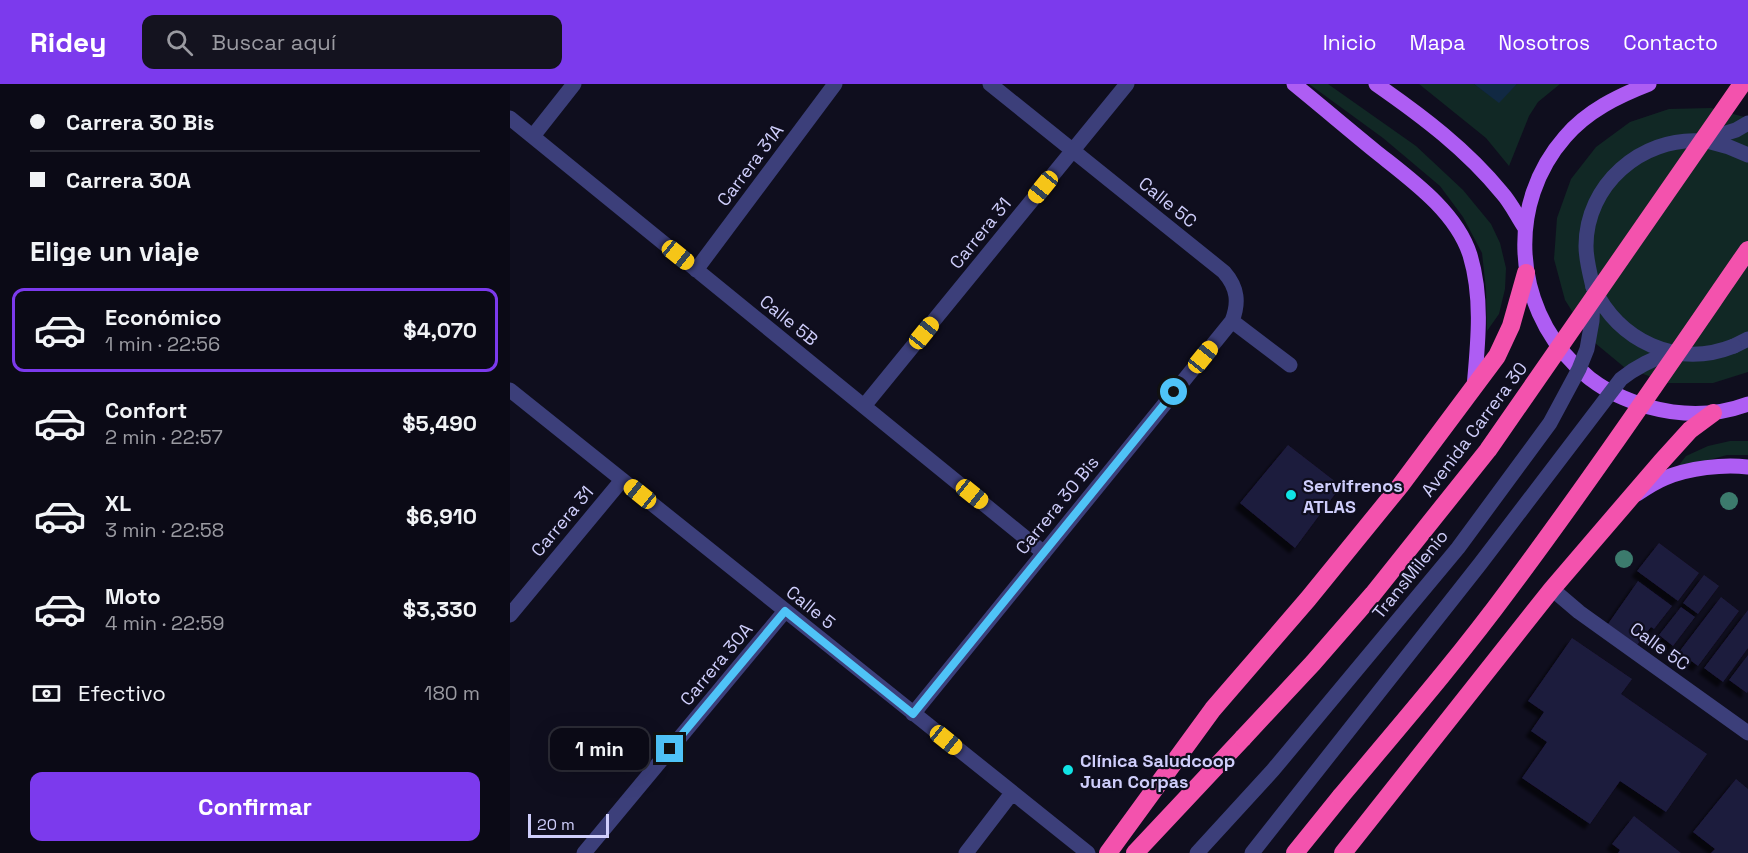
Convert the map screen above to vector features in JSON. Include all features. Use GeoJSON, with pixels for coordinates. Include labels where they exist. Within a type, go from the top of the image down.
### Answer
{"type":"FeatureCollection","features":[{"type":"Feature","properties":{"kind":"highway","name":"Avenida Carrera 30"},"geometry":{"type":"LineString","coordinates":[[1135,853],[1313,663],[1373,594],[1488,450],[1742,84]]}},
{"type":"Feature","properties":{"kind":"highway"},"geometry":{"type":"LineString","coordinates":[[1294,853],[1443,675],[1510,588],[1635,414],[1748,250]]}},
{"type":"Feature","properties":{"kind":"highway"},"geometry":{"type":"LineString","coordinates":[[1108,853],[1213,709],[1308,599],[1419,461],[1497,356],[1515,315],[1526,273]]}},
{"type":"Feature","properties":{"kind":"highway"},"geometry":{"type":"LineString","coordinates":[[1343,853],[1552,589],[1690,430],[1722,412]]}},
{"type":"Feature","properties":{"kind":"main road"},"geometry":{"type":"LineString","coordinates":[[1294,84],[1423,190],[1444,212],[1455,228],[1469,252],[1475,275],[1479,315],[1474,387]]}},
{"type":"Feature","properties":{"kind":"main road"},"geometry":{"type":"LineString","coordinates":[[1376,84],[1451,139],[1503,194],[1525,228]]}},
{"type":"Feature","properties":{"kind":"main road"},"geometry":{"type":"LineString","coordinates":[[1649,84],[1618,96],[1590,114],[1565,137],[1546,164],[1532,195],[1525,228],[1526,273],[1539,315],[1561,351],[1592,380],[1629,401],[1660,410],[1722,412],[1748,416]]}},
{"type":"Feature","properties":{"kind":"main road"},"geometry":{"type":"LineString","coordinates":[[1735,84],[1748,88]]}},
{"type":"Feature","properties":{"kind":"main road"},"geometry":{"type":"LineString","coordinates":[[1722,412],[1748,404]]}},
{"type":"Feature","properties":{"kind":"main road"},"geometry":{"type":"LineString","coordinates":[[1632,497],[1663,478],[1677,473],[1728,465],[1748,467]]}},
{"type":"Feature","properties":{"kind":"street"},"geometry":{"type":"LineString","coordinates":[[533,136],[574,84]]}},
{"type":"Feature","properties":{"kind":"street","name":"Carrera 31A"},"geometry":{"type":"LineString","coordinates":[[696,270],[835,84]]}},
{"type":"Feature","properties":{"kind":"street","name":"Calle 5C"},"geometry":{"type":"LineString","coordinates":[[990,84],[1224,272],[1232,282],[1236,294],[1236,310],[1232,321]]}},
{"type":"Feature","properties":{"kind":"street","name":"Carrera 31"},"geometry":{"type":"LineString","coordinates":[[864,406],[1127,84]]}},
{"type":"Feature","properties":{"kind":"street","name":"Calle 5B"},"geometry":{"type":"LineString","coordinates":[[510,118],[1044,553]]}},
{"type":"Feature","properties":{"kind":"street","name":"TransMilenio"},"geometry":{"type":"LineString","coordinates":[[1701,141],[1729,133],[1748,123]]}},
{"type":"Feature","properties":{"kind":"street","name":"TransMilenio"},"geometry":{"type":"LineString","coordinates":[[1197,853],[1273,770],[1458,548],[1550,423],[1580,369],[1587,349],[1592,321],[1593,287],[1587,261],[1587,232],[1594,206],[1609,182],[1629,162],[1654,148],[1681,141],[1717,142],[1748,155]]}},
{"type":"Feature","properties":{"kind":"street","name":"TransMilenio"},"geometry":{"type":"LineString","coordinates":[[1593,287],[1609,314],[1624,329],[1650,345],[1672,352],[1702,354],[1741,347],[1748,339]]}},
{"type":"Feature","properties":{"kind":"street"},"geometry":{"type":"LineString","coordinates":[[1232,321],[1290,365]]}},
{"type":"Feature","properties":{"kind":"street","name":"Carrera 30 Bis"},"geometry":{"type":"LineString","coordinates":[[913,714],[1232,321]]}},
{"type":"Feature","properties":{"kind":"street","name":"TransMilenio"},"geometry":{"type":"LineString","coordinates":[[1252,853],[1487,555],[1621,379],[1651,359],[1672,352]]}},
{"type":"Feature","properties":{"kind":"street","name":"Calle 5"},"geometry":{"type":"LineString","coordinates":[[510,390],[1088,853]]}},
{"type":"Feature","properties":{"kind":"street","name":"Carrera 31"},"geometry":{"type":"LineString","coordinates":[[510,615],[622,480]]}},
{"type":"Feature","properties":{"kind":"street","name":"Calle 5C"},"geometry":{"type":"LineString","coordinates":[[1552,589],[1579,612],[1748,733]]}},
{"type":"Feature","properties":{"kind":"street","name":"Carrera 30A"},"geometry":{"type":"LineString","coordinates":[[584,853],[785,611]]}},
{"type":"Feature","properties":{"kind":"street"},"geometry":{"type":"LineString","coordinates":[[966,853],[1012,793]]}},
{"type":"Feature","properties":{"kind":"green space"},"geometry":{"type":"Polygon","coordinates":[[[1309,84],[1328,84],[1416,146],[1463,190],[1491,224],[1500,243],[1506,268],[1505,289],[1499,314],[1487,331],[1482,253],[1463,217],[1440,186],[1383,138],[1309,84]]]}},
{"type":"Feature","properties":{"kind":"green space"},"geometry":{"type":"Polygon","coordinates":[[[1419,84],[1474,84],[1499,102],[1517,84],[1560,84],[1538,102],[1529,116],[1509,166],[1486,138],[1419,84]]]}},
{"type":"Feature","properties":{"kind":"green space"},"geometry":{"type":"Polygon","coordinates":[[[1711,108],[1748,118],[1748,372],[1713,383],[1668,383],[1624,367],[1589,338],[1565,300],[1554,259],[1557,218],[1571,179],[1596,147],[1630,122],[1669,109],[1711,108]]]}},
{"type":"Feature","properties":{"kind":"green space"},"geometry":{"type":"Polygon","coordinates":[[[1730,441],[1748,441],[1748,455],[1727,455],[1676,469],[1686,456],[1708,446],[1730,441]]]}},
{"type":"Feature","properties":{"kind":"water"},"geometry":{"type":"Polygon","coordinates":[[[1474,84],[1517,84],[1499,103],[1474,84]]]}},
{"type":"Feature","properties":{"kind":"building","name":"Servifrenos ATLAS"},"geometry":{"type":"Polygon","coordinates":[[[1288,445],[1341,486],[1295,548],[1240,503],[1288,445]]]}},
{"type":"Feature","properties":{"kind":"building"},"geometry":{"type":"Polygon","coordinates":[[[1659,543],[1699,573],[1678,601],[1637,571],[1659,543]]]}},
{"type":"Feature","properties":{"kind":"building"},"geometry":{"type":"Polygon","coordinates":[[[1704,575],[1719,586],[1698,614],[1683,603],[1704,575]]]}},
{"type":"Feature","properties":{"kind":"building"},"geometry":{"type":"Polygon","coordinates":[[[1638,581],[1672,606],[1654,629],[1651,627],[1637,645],[1608,624],[1638,581]]]}},
{"type":"Feature","properties":{"kind":"building"},"geometry":{"type":"Polygon","coordinates":[[[1721,597],[1739,611],[1698,666],[1679,652],[1721,597]]]}},
{"type":"Feature","properties":{"kind":"building"},"geometry":{"type":"Polygon","coordinates":[[[1681,607],[1695,617],[1673,646],[1659,635],[1681,607]]]}},
{"type":"Feature","properties":{"kind":"building"},"geometry":{"type":"Polygon","coordinates":[[[1748,610],[1748,648],[1723,682],[1704,668],[1748,610]]]}},
{"type":"Feature","properties":{"kind":"building"},"geometry":{"type":"Polygon","coordinates":[[[1572,638],[1632,679],[1621,694],[1707,754],[1666,812],[1620,781],[1590,824],[1522,778],[1547,742],[1531,731],[1544,712],[1528,701],[1572,638]]]}},
{"type":"Feature","properties":{"kind":"building"},"geometry":{"type":"Polygon","coordinates":[[[1748,655],[1748,691],[1747,693],[1729,680],[1748,655]]]}},
{"type":"Feature","properties":{"kind":"building"},"geometry":{"type":"Polygon","coordinates":[[[1736,779],[1748,789],[1748,853],[1711,853],[1715,849],[1693,832],[1736,779]]]}},
{"type":"Feature","properties":{"kind":"building"},"geometry":{"type":"Polygon","coordinates":[[[1634,816],[1681,853],[1618,853],[1620,850],[1612,844],[1634,816]]]}},
{"type":"Feature","properties":{"kind":"place","name":"Servifrenos ATLAS"},"geometry":{"type":"Point","coordinates":[1291,495]}},
{"type":"Feature","properties":{"kind":"place","name":"Clínica Saludcoop Juan Corpas"},"geometry":{"type":"Point","coordinates":[1068,770]}},
{"type":"Feature","properties":{"kind":"route"},"geometry":{"type":"LineString","coordinates":[[670,749],[785,611],[913,714],[1174,392]]}}]}
